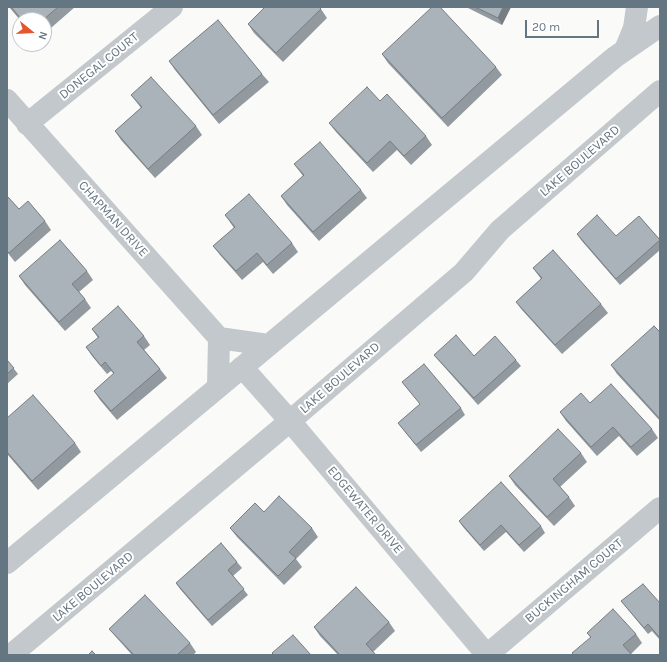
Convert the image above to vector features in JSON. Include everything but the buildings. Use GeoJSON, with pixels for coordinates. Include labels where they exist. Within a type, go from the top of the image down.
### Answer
{"type":"FeatureCollection","features":[{"type":"Feature","properties":{"kind":"street","name":"DONEGAL COURT"},"geometry":{"type":"LineString","coordinates":[[27,124],[172,7]]}},
{"type":"Feature","properties":{"kind":"street"},"geometry":{"type":"LineString","coordinates":[[625,50],[634,28],[637,7]]}},
{"type":"Feature","properties":{"kind":"street"},"geometry":{"type":"LineString","coordinates":[[10,556],[218,388],[625,50],[660,26]]}},
{"type":"Feature","properties":{"kind":"street","name":"LAKE BOULEVARD"},"geometry":{"type":"LineString","coordinates":[[11,655],[290,421],[464,272],[500,230],[660,91]]}},
{"type":"Feature","properties":{"kind":"street","name":"CHAPMAN DRIVE"},"geometry":{"type":"LineString","coordinates":[[7,100],[219,338]]}},
{"type":"Feature","properties":{"kind":"street"},"geometry":{"type":"LineString","coordinates":[[218,388],[219,338],[268,345]]}},
{"type":"Feature","properties":{"kind":"street","name":"EDGEWATER DRIVE"},"geometry":{"type":"LineString","coordinates":[[242,367],[290,421],[487,655]]}},
{"type":"Feature","properties":{"kind":"street","name":"BUCKINGHAM COURT"},"geometry":{"type":"LineString","coordinates":[[487,655],[660,508]]}}]}
